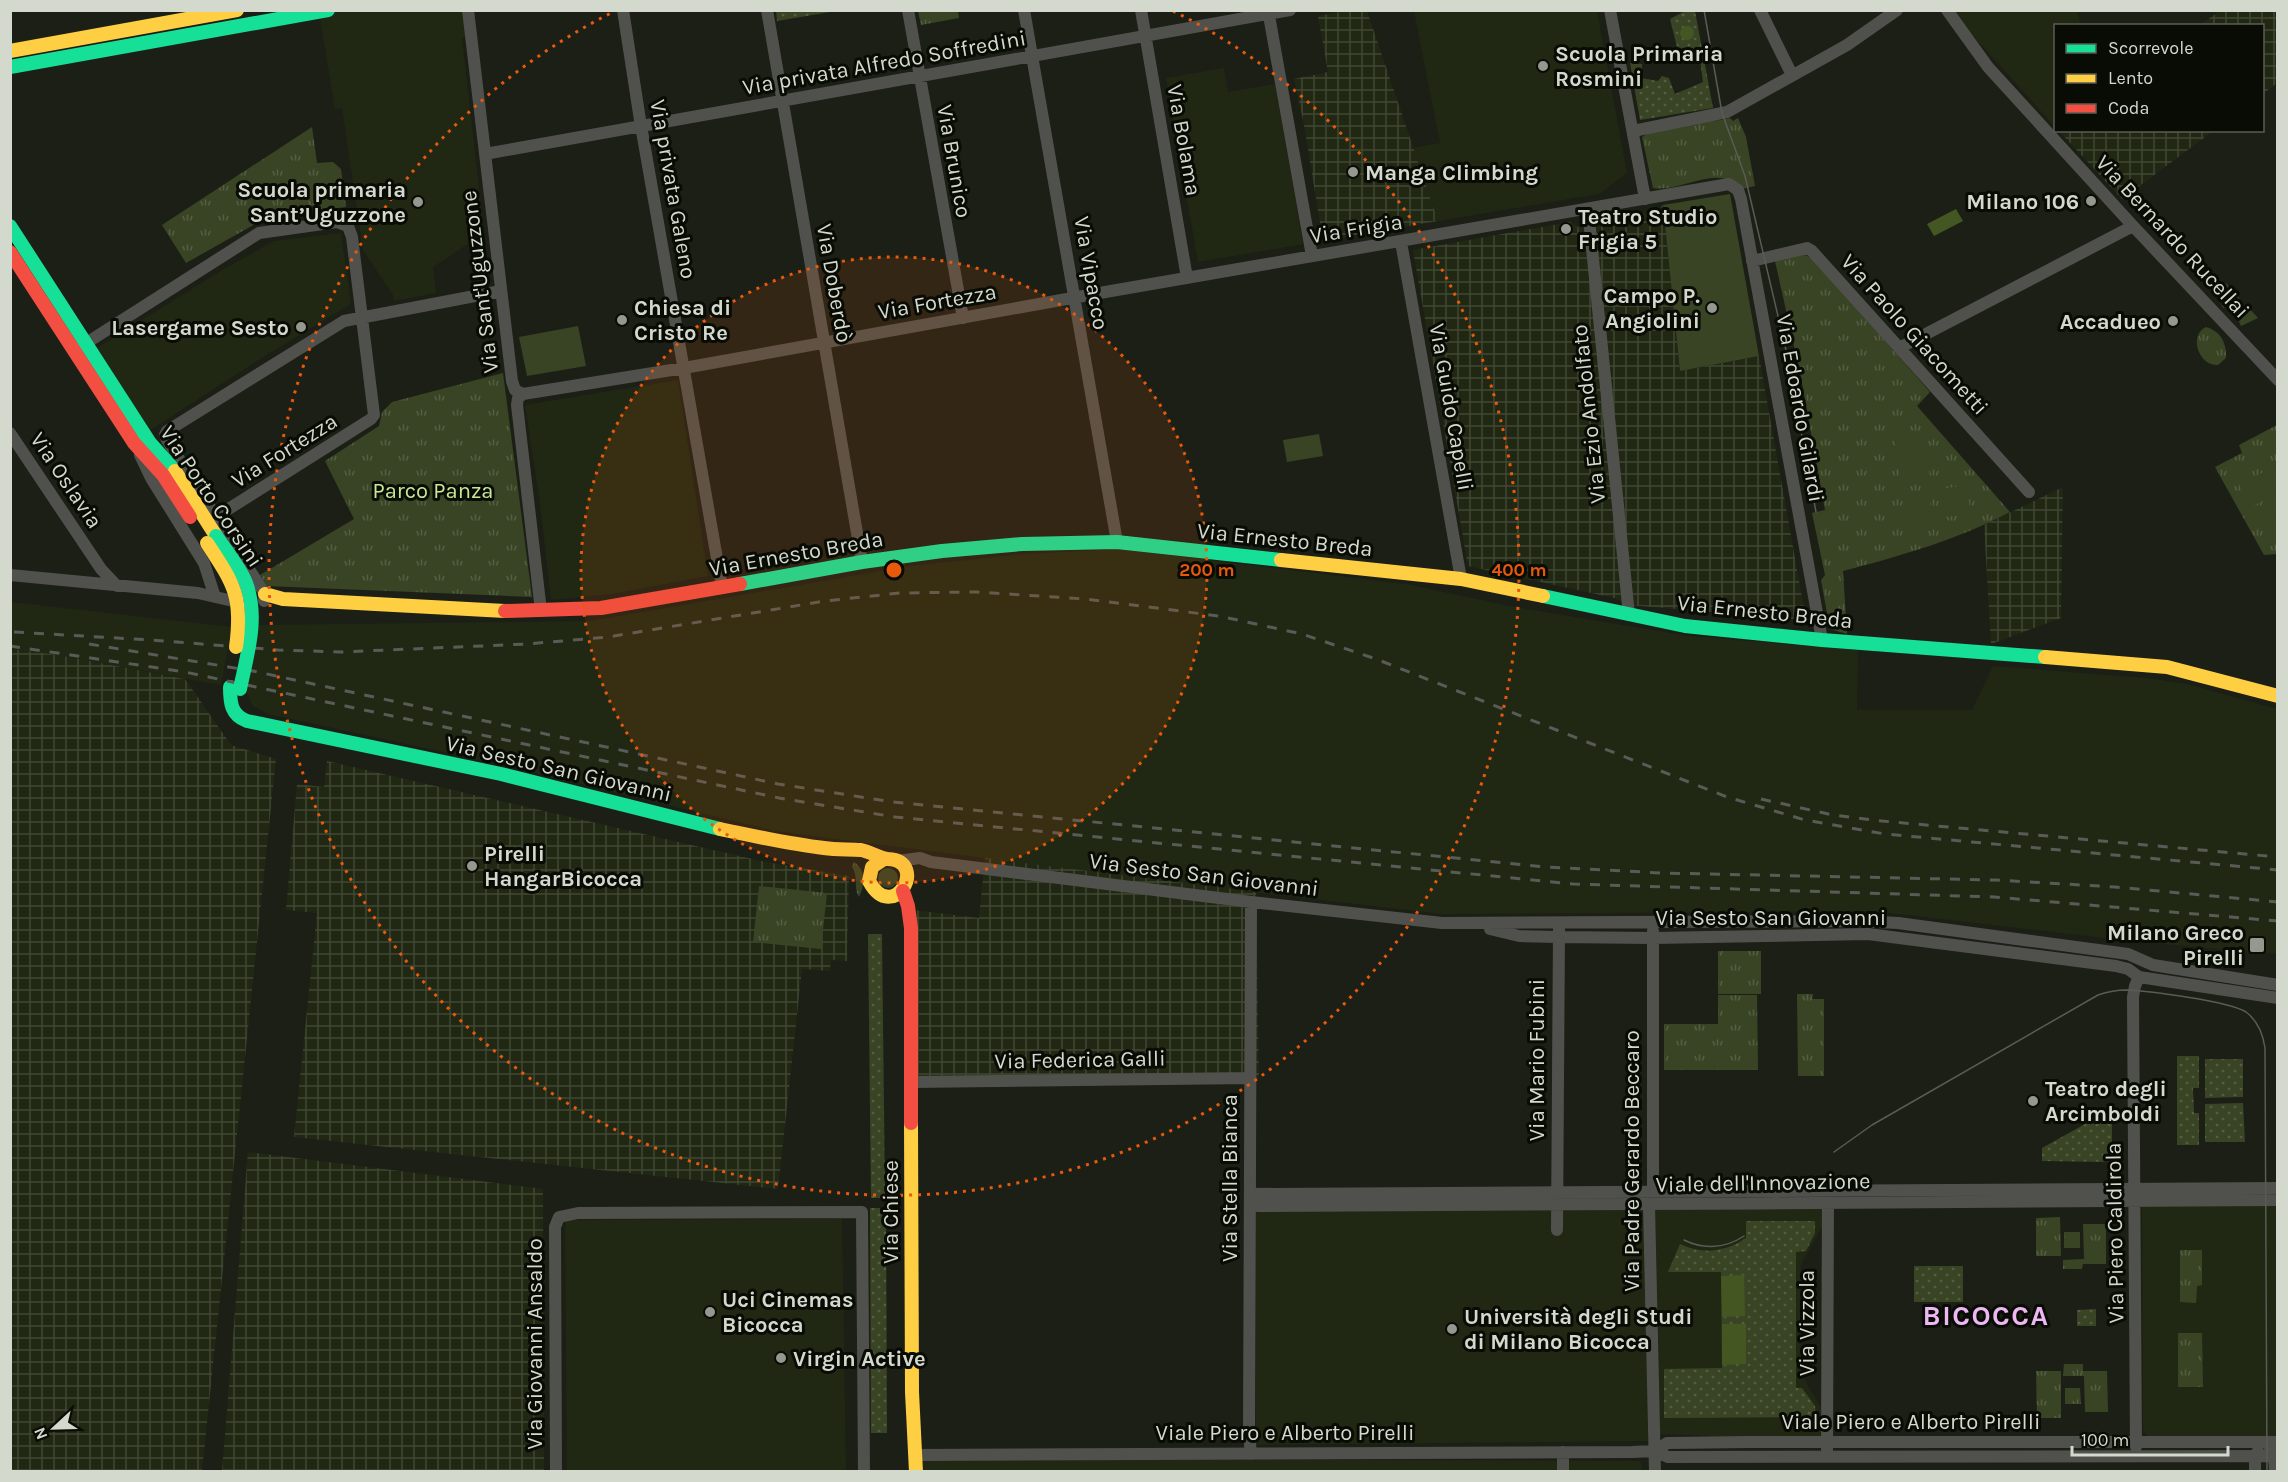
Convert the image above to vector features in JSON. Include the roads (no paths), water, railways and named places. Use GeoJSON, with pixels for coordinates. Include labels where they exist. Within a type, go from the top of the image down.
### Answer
{"type":"FeatureCollection","features":[{"type":"Feature","properties":{"kind":"street"},"geometry":{"type":"LineString","coordinates":[[10,51],[237,10]]}},
{"type":"Feature","properties":{"kind":"street"},"geometry":{"type":"LineString","coordinates":[[10,67],[328,10]]}},
{"type":"Feature","properties":{"kind":"street","name":"Via Sant'Uguzzone"},"geometry":{"type":"LineString","coordinates":[[468,10],[512,381],[515,390],[523,394],[518,398],[517,405],[541,611]]}},
{"type":"Feature","properties":{"kind":"street","name":"Via privata Galeno"},"geometry":{"type":"LineString","coordinates":[[623,10],[641,126],[722,587]]}},
{"type":"Feature","properties":{"kind":"street","name":"Via Doberdò"},"geometry":{"type":"LineString","coordinates":[[767,10],[862,562]]}},
{"type":"Feature","properties":{"kind":"street","name":"Via Brunico"},"geometry":{"type":"LineString","coordinates":[[908,10],[963,318]]}},
{"type":"Feature","properties":{"kind":"street","name":"Via Vipacco"},"geometry":{"type":"LineString","coordinates":[[1024,10],[1117,542]]}},
{"type":"Feature","properties":{"kind":"street","name":"Via Bolama"},"geometry":{"type":"LineString","coordinates":[[1141,10],[1187,278]]}},
{"type":"Feature","properties":{"kind":"street","name":"Via privata Alfredo Soffredini"},"geometry":{"type":"LineString","coordinates":[[485,154],[1290,10]]}},
{"type":"Feature","properties":{"kind":"street"},"geometry":{"type":"LineString","coordinates":[[1610,10],[1645,199]]}},
{"type":"Feature","properties":{"kind":"street"},"geometry":{"type":"LineString","coordinates":[[1760,10],[1792,75]]}},
{"type":"Feature","properties":{"kind":"street"},"geometry":{"type":"LineString","coordinates":[[1633,131],[1709,114],[1724,113],[1847,45],[1896,10]]}},
{"type":"Feature","properties":{"kind":"street","name":"Via Bernardo Rucellai"},"geometry":{"type":"LineString","coordinates":[[1947,10],[1977,54],[2133,226],[2276,374]]}},
{"type":"Feature","properties":{"kind":"street"},"geometry":{"type":"LineString","coordinates":[[1269,12],[1312,256]]}},
{"type":"Feature","properties":{"kind":"street","name":"Via Frigia"},"geometry":{"type":"LineString","coordinates":[[1075,297],[1725,184],[1734,186]]}},
{"type":"Feature","properties":{"kind":"street","name":"Via Edoardo Gilardi"},"geometry":{"type":"LineString","coordinates":[[1734,186],[1740,196],[1822,640]]}},
{"type":"Feature","properties":{"kind":"street","name":"Via Ezio Andolfato"},"geometry":{"type":"LineString","coordinates":[[1588,209],[1629,615]]}},
{"type":"Feature","properties":{"kind":"street"},"geometry":{"type":"LineString","coordinates":[[80,347],[259,233],[337,222],[343,223],[351,231],[362,317],[501,291]]}},
{"type":"Feature","properties":{"kind":"street"},"geometry":{"type":"LineString","coordinates":[[10,226],[47,296]]}},
{"type":"Feature","properties":{"kind":"street"},"geometry":{"type":"LineString","coordinates":[[1899,348],[2133,226]]}},
{"type":"Feature","properties":{"kind":"street","name":"Via Guido Capelli"},"geometry":{"type":"LineString","coordinates":[[1401,242],[1461,579]]}},
{"type":"Feature","properties":{"kind":"street","name":"Via Paolo Giacometti"},"geometry":{"type":"LineString","coordinates":[[1752,261],[1792,251],[1807,249],[1812,251],[2028,492]]}},
{"type":"Feature","properties":{"kind":"street"},"geometry":{"type":"LineString","coordinates":[[10,252],[47,296]]}},
{"type":"Feature","properties":{"kind":"street","name":"Via Porto Corsini"},"geometry":{"type":"LineString","coordinates":[[47,296],[80,347],[150,443],[171,465],[212,540],[240,604],[235,688],[245,710],[263,724]]}},
{"type":"Feature","properties":{"kind":"street","name":"Via Fortezza"},"geometry":{"type":"LineString","coordinates":[[523,394],[684,368],[1075,297]]}},
{"type":"Feature","properties":{"kind":"street","name":"Via Fortezza"},"geometry":{"type":"LineString","coordinates":[[219,515],[370,419],[375,412],[362,317]]}},
{"type":"Feature","properties":{"kind":"street","name":"Via Porto Corsini"},"geometry":{"type":"LineString","coordinates":[[262,599],[219,523],[219,515],[213,512],[165,435],[168,430],[338,324],[362,317]]}},
{"type":"Feature","properties":{"kind":"street","name":"Via Porto Corsini"},"geometry":{"type":"LineString","coordinates":[[80,347],[151,478],[204,563],[214,594]]}},
{"type":"Feature","properties":{"kind":"street","name":"Via Oslavia"},"geometry":{"type":"LineString","coordinates":[[10,433],[106,576],[117,586]]}},
{"type":"Feature","properties":{"kind":"street","name":"Via Porto Corsini"},"geometry":{"type":"LineString","coordinates":[[134,443],[163,475],[212,540]]}},
{"type":"Feature","properties":{"kind":"street","name":"Via Ernesto Breda"},"geometry":{"type":"LineString","coordinates":[[262,599],[448,609],[541,611],[601,608],[862,562],[942,551],[1022,544],[1117,542],[1461,579],[1685,626],[1822,640],[2154,666],[2193,673],[2277,696]]}},
{"type":"Feature","properties":{"kind":"street","name":"Via Oslavia"},"geometry":{"type":"LineString","coordinates":[[77,581],[91,573],[93,567],[89,551]]}},
{"type":"Feature","properties":{"kind":"street"},"geometry":{"type":"LineString","coordinates":[[10,574],[214,594],[233,601]]}},
{"type":"Feature","properties":{"kind":"street","name":"Via Sesto San Giovanni"},"geometry":{"type":"LineString","coordinates":[[263,724],[534,781],[757,837],[846,851],[868,852],[891,860],[914,858],[1251,902],[1442,923],[1888,922],[2128,954],[2153,965],[2277,985]]}},
{"type":"Feature","properties":{"kind":"street"},"geometry":{"type":"LineString","coordinates":[[846,851],[860,860],[869,872],[875,864],[891,860],[905,868],[905,884]]}},
{"type":"Feature","properties":{"kind":"street"},"geometry":{"type":"LineString","coordinates":[[890,897],[920,867],[931,862]]}},
{"type":"Feature","properties":{"kind":"street","name":"Via Chiese"},"geometry":{"type":"LineString","coordinates":[[869,872],[869,881],[873,890],[881,896],[890,897],[899,912],[910,951]]}},
{"type":"Feature","properties":{"kind":"street","name":"Via Chiese"},"geometry":{"type":"LineString","coordinates":[[905,884],[911,920],[912,1392],[916,1472]]}},
{"type":"Feature","properties":{"kind":"street","name":"Via Stella Bianca"},"geometry":{"type":"LineString","coordinates":[[1251,902],[1251,1454]]}},
{"type":"Feature","properties":{"kind":"street","name":"Via Padre Gerardo Beccaro"},"geometry":{"type":"LineString","coordinates":[[1653,922],[1653,1192],[1649,1206],[1655,1472]]}},
{"type":"Feature","properties":{"kind":"street","name":"Via Sesto San Giovanni"},"geometry":{"type":"LineString","coordinates":[[1472,924],[1518,936],[1653,938],[1868,934],[2116,966],[2128,969],[2139,977],[2277,998]]}},
{"type":"Feature","properties":{"kind":"street"},"geometry":{"type":"LineString","coordinates":[[1558,937],[1559,929],[1572,924]]}},
{"type":"Feature","properties":{"kind":"street","name":"Via Mario Fubini"},"geometry":{"type":"LineString","coordinates":[[1557,1230],[1558,937]]}},
{"type":"Feature","properties":{"kind":"street","name":"Via Piero Caldirola"},"geometry":{"type":"LineString","coordinates":[[2136,1455],[2133,997],[2139,977]]}},
{"type":"Feature","properties":{"kind":"street","name":"Via Federica Galli"},"geometry":{"type":"LineString","coordinates":[[911,1082],[1250,1078]]}},
{"type":"Feature","properties":{"kind":"street","name":"Viale dell'Innovazione"},"geometry":{"type":"LineString","coordinates":[[2135,1195],[2277,1188]]}},
{"type":"Feature","properties":{"kind":"street","name":"Viale dell'Innovazione"},"geometry":{"type":"LineString","coordinates":[[1250,1200],[1557,1199],[1653,1192],[1828,1196],[2135,1195],[2277,1200]]}},
{"type":"Feature","properties":{"kind":"street","name":"Viale dell'Innovazione"},"geometry":{"type":"LineString","coordinates":[[1557,1199],[1649,1206],[1828,1196]]}},
{"type":"Feature","properties":{"kind":"street","name":"Via Vizzola"},"geometry":{"type":"LineString","coordinates":[[1827,1457],[1828,1196]]}},
{"type":"Feature","properties":{"kind":"street","name":"Via Chiese"},"geometry":{"type":"LineString","coordinates":[[559,1217],[578,1213],[862,1212],[864,1472]]}},
{"type":"Feature","properties":{"kind":"street","name":"Via Giovanni Ansaldo"},"geometry":{"type":"LineString","coordinates":[[556,1472],[555,1227],[559,1217]]}},
{"type":"Feature","properties":{"kind":"street"},"geometry":{"type":"LineString","coordinates":[[2255,1472],[2255,1456],[2263,1442],[2276,1456],[2275,1472]]}},
{"type":"Feature","properties":{"kind":"street","name":"Viale Piero e Alberto Pirelli"},"geometry":{"type":"LineString","coordinates":[[1655,1451],[1668,1443],[2277,1442]]}},
{"type":"Feature","properties":{"kind":"street","name":"Viale Piero e Alberto Pirelli"},"geometry":{"type":"LineString","coordinates":[[916,1455],[1655,1451],[1668,1457],[2276,1456]]}},
{"type":"Feature","properties":{"kind":"street"},"geometry":{"type":"LineString","coordinates":[[1563,1452],[1563,1472]]}},
{"type":"Feature","properties":{"kind":"tram line"},"geometry":{"type":"LineString","coordinates":[[1704,10],[1722,113],[1745,176],[1786,350],[1816,512]]}},
{"type":"Feature","properties":{"kind":"tram line"},"geometry":{"type":"LineString","coordinates":[[1834,1152],[1872,1125],[2098,995],[2122,990],[2152,992],[2206,1000],[2246,1012],[2259,1028],[2265,1048],[2267,1472]]}},
{"type":"Feature","properties":{"kind":"tram line"},"geometry":{"type":"LineString","coordinates":[[1684,1240],[1699,1245],[1715,1246],[1730,1243],[1744,1236]]}},
{"type":"Feature","properties":{"kind":"railway"},"geometry":{"type":"LineString","coordinates":[[14,632],[278,650],[341,652],[527,644],[608,637],[825,601],[900,593],[977,592],[1085,599],[1219,616],[1302,634],[1376,659],[1727,797],[1805,820],[1885,834],[2278,870]]}},
{"type":"Feature","properties":{"kind":"railway"},"geometry":{"type":"LineString","coordinates":[[89,644],[253,671],[778,784],[893,802],[1545,867],[1662,873],[1995,880],[2115,887],[2278,902]]}},
{"type":"Feature","properties":{"kind":"railway"},"geometry":{"type":"LineString","coordinates":[[10,646],[185,672],[779,798],[895,817],[1573,884],[1994,897],[2278,921]]}},
{"type":"Feature","properties":{"kind":"railway"},"geometry":{"type":"LineString","coordinates":[[1761,799],[1833,815],[1882,821],[2278,857]]}},
{"type":"Feature","properties":{"kind":"place","name":"Scuola Primaria Rosmini"},"geometry":{"type":"Point","coordinates":[1543,66]}},
{"type":"Feature","properties":{"kind":"place","name":"Manga Climbing"},"geometry":{"type":"Point","coordinates":[1353,172]}},
{"type":"Feature","properties":{"kind":"place","name":"Milano 106"},"geometry":{"type":"Point","coordinates":[2091,201]}},
{"type":"Feature","properties":{"kind":"place","name":"Scuola primaria Sant’Uguzzone"},"geometry":{"type":"Point","coordinates":[418,202]}},
{"type":"Feature","properties":{"kind":"place","name":"Teatro Studio Frigia 5"},"geometry":{"type":"Point","coordinates":[1566,229]}},
{"type":"Feature","properties":{"kind":"place","name":"Campo P. Angiolini"},"geometry":{"type":"Point","coordinates":[1712,308]}},
{"type":"Feature","properties":{"kind":"place","name":"Chiesa di Cristo Re"},"geometry":{"type":"Point","coordinates":[622,320]}},
{"type":"Feature","properties":{"kind":"place","name":"Accadueo"},"geometry":{"type":"Point","coordinates":[2173,321]}},
{"type":"Feature","properties":{"kind":"place","name":"Lasergame Sesto"},"geometry":{"type":"Point","coordinates":[301,327]}},
{"type":"Feature","properties":{"kind":"place","name":"Pirelli HangarBicocca"},"geometry":{"type":"Point","coordinates":[472,866]}},
{"type":"Feature","properties":{"kind":"place","name":"Milano Greco Pirelli"},"geometry":{"type":"Point","coordinates":[2257,945]}},
{"type":"Feature","properties":{"kind":"place","name":"Teatro degli Arcimboldi"},"geometry":{"type":"Point","coordinates":[2033,1101]}},
{"type":"Feature","properties":{"kind":"place","name":"Uci Cinemas Bicocca"},"geometry":{"type":"Point","coordinates":[710,1312]}},
{"type":"Feature","properties":{"kind":"place","name":"Università degli Studi di Milano Bicocca"},"geometry":{"type":"Point","coordinates":[1452,1329]}},
{"type":"Feature","properties":{"kind":"place","name":"Virgin Active"},"geometry":{"type":"Point","coordinates":[781,1358]}},
{"type":"Feature","properties":{"kind":"district","name":"BICOCCA"},"geometry":{"type":"Point","coordinates":[1986,1315]}},
{"type":"Feature","properties":{"kind":"park label","name":"Parco Panza"},"geometry":{"type":"Point","coordinates":[433,490]}}]}
